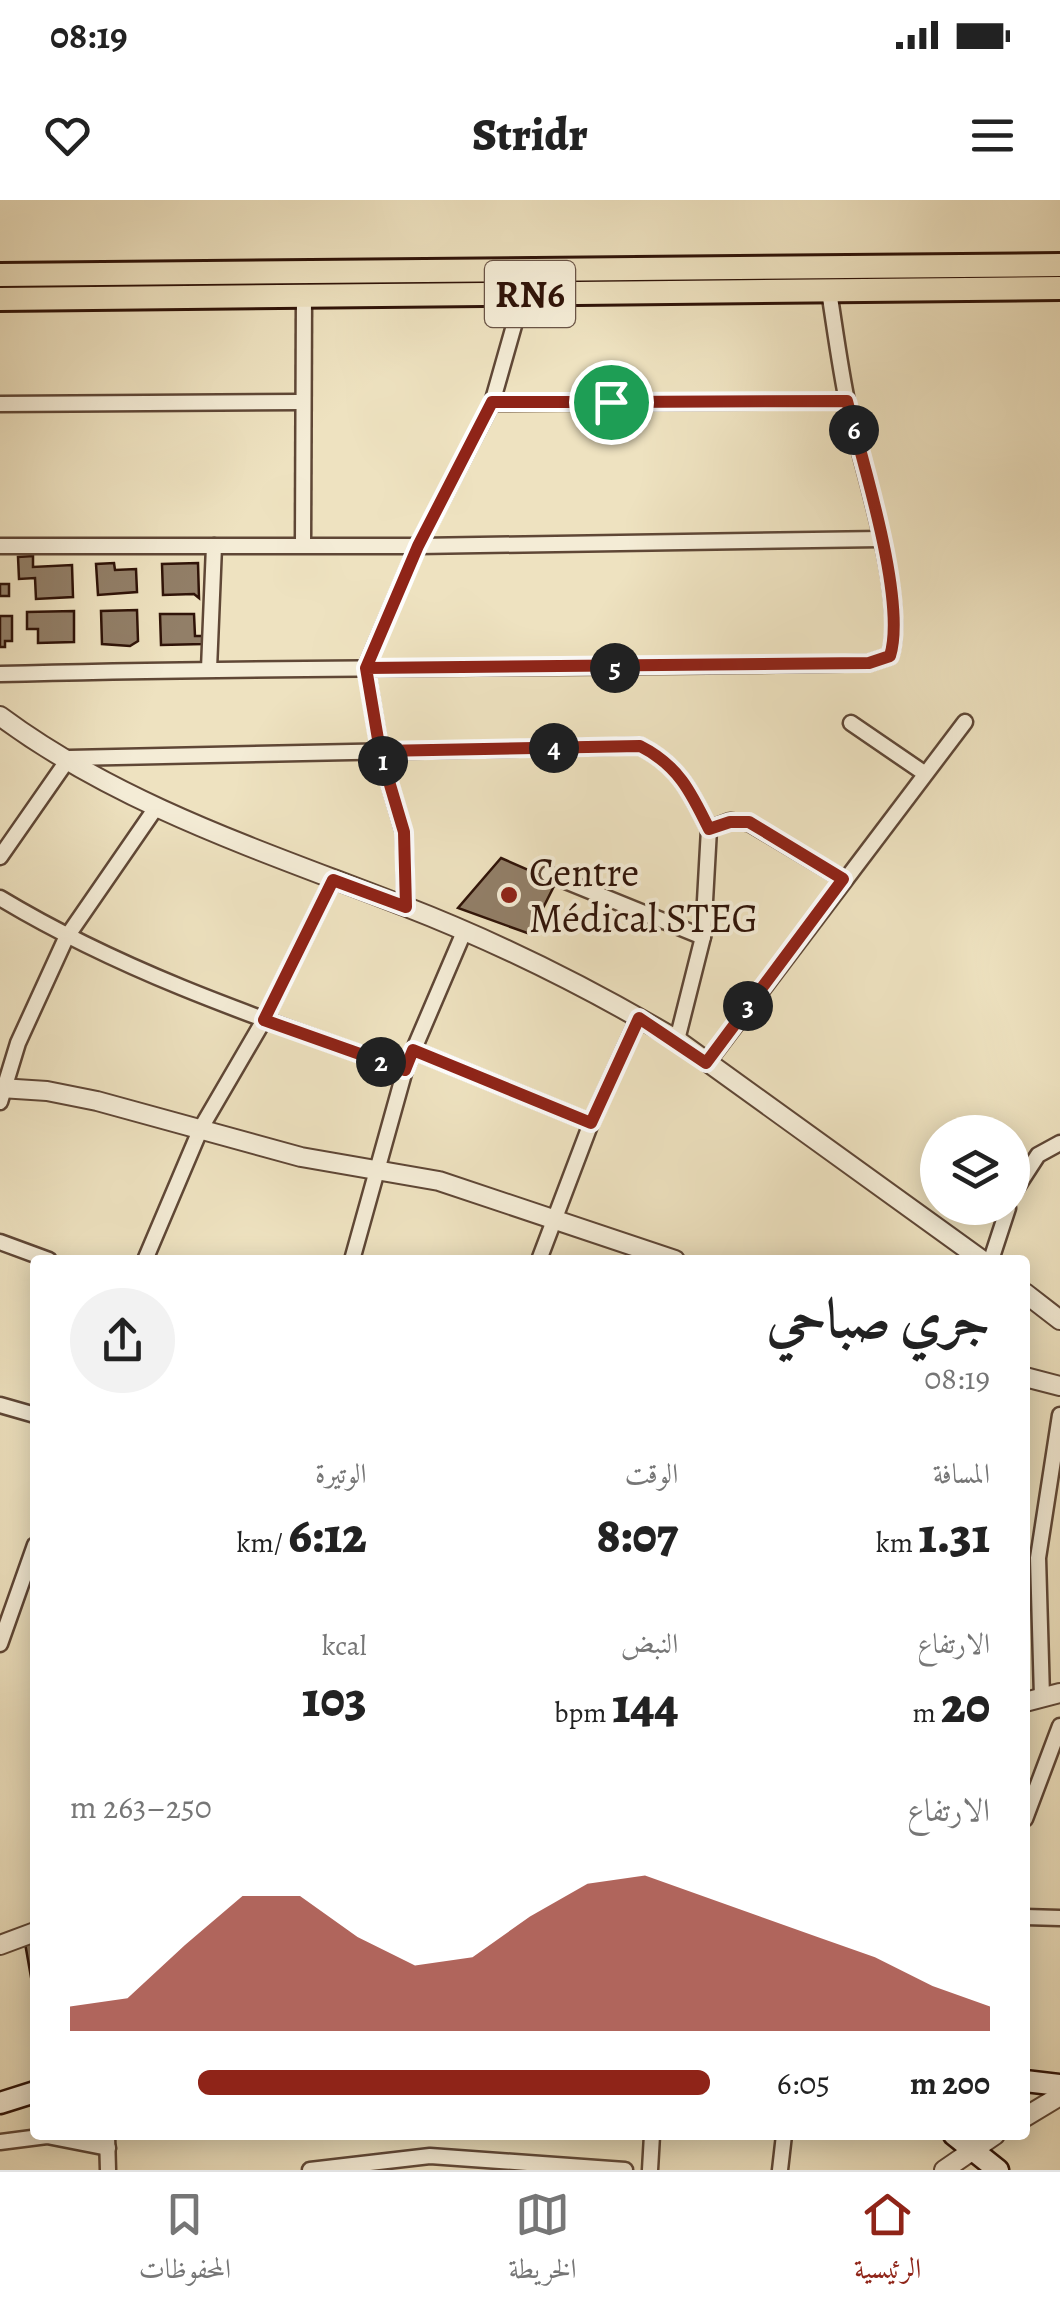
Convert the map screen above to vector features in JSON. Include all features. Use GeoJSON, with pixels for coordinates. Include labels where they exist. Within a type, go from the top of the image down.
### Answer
{"type":"FeatureCollection","features":[{"type":"Feature","properties":{"kind":"highway","name":"RN6"},"geometry":{"type":"LineString","coordinates":[[0,275],[1060,265]]}},
{"type":"Feature","properties":{"kind":"highway","name":"RN6"},"geometry":{"type":"LineString","coordinates":[[0,299],[1060,288]]}},
{"type":"Feature","properties":{"kind":"main road"},"geometry":{"type":"LineString","coordinates":[[1030,2082],[1060,2085]]}},
{"type":"Feature","properties":{"kind":"main road"},"geometry":{"type":"LineString","coordinates":[[0,2103],[30,2094]]}},
{"type":"Feature","properties":{"kind":"main road"},"geometry":{"type":"LineString","coordinates":[[960,2140],[998,2170]]}},
{"type":"Feature","properties":{"kind":"street"},"geometry":{"type":"LineString","coordinates":[[0,674],[869,663],[890,656],[896,638],[881,539],[847,401],[829,291]]}},
{"type":"Feature","properties":{"kind":"street"},"geometry":{"type":"LineString","coordinates":[[406,907],[404,832],[380,751],[366,668],[418,546],[492,402],[523,294]]}},
{"type":"Feature","properties":{"kind":"street"},"geometry":{"type":"LineString","coordinates":[[302,545],[304,295]]}},
{"type":"Feature","properties":{"kind":"street"},"geometry":{"type":"LineString","coordinates":[[492,402],[847,401]]}},
{"type":"Feature","properties":{"kind":"street"},"geometry":{"type":"LineString","coordinates":[[0,404],[301,402]]}},
{"type":"Feature","properties":{"kind":"street"},"geometry":{"type":"LineString","coordinates":[[0,546],[418,546],[881,539]]}},
{"type":"Feature","properties":{"kind":"street"},"geometry":{"type":"LineString","coordinates":[[209,669],[214,546]]}},
{"type":"Feature","properties":{"kind":"street"},"geometry":{"type":"LineString","coordinates":[[0,716],[155,809],[464,932],[639,1018],[677,1040],[975,1255]]}},
{"type":"Feature","properties":{"kind":"street"},"geometry":{"type":"LineString","coordinates":[[706,1063],[964,722]]}},
{"type":"Feature","properties":{"kind":"street"},"geometry":{"type":"LineString","coordinates":[[851,723],[924,773]]}},
{"type":"Feature","properties":{"kind":"street"},"geometry":{"type":"LineString","coordinates":[[69,758],[640,746],[666,758],[687,784],[709,829],[702,938],[677,1040]]}},
{"type":"Feature","properties":{"kind":"street"},"geometry":{"type":"LineString","coordinates":[[0,857],[69,758]]}},
{"type":"Feature","properties":{"kind":"street"},"geometry":{"type":"LineString","coordinates":[[155,809],[66,938],[18,1043],[2,1092],[97,1101],[380,1173],[439,1181],[661,1255]]}},
{"type":"Feature","properties":{"kind":"street"},"geometry":{"type":"LineString","coordinates":[[709,829],[730,822],[749,822],[843,879]]}},
{"type":"Feature","properties":{"kind":"street"},"geometry":{"type":"LineString","coordinates":[[548,874],[702,938]]}},
{"type":"Feature","properties":{"kind":"street"},"geometry":{"type":"LineString","coordinates":[[146,1255],[201,1128],[264,1020],[333,880]]}},
{"type":"Feature","properties":{"kind":"street"},"geometry":{"type":"LineString","coordinates":[[0,898],[66,938],[264,1020],[405,1070]]}},
{"type":"Feature","properties":{"kind":"street"},"geometry":{"type":"LineString","coordinates":[[354,1255],[380,1173],[405,1070],[464,932]]}},
{"type":"Feature","properties":{"kind":"street"},"geometry":{"type":"LineString","coordinates":[[541,1255],[591,1123],[639,1018]]}},
{"type":"Feature","properties":{"kind":"street"},"geometry":{"type":"LineString","coordinates":[[413,1050],[591,1123]]}},
{"type":"Feature","properties":{"kind":"street"},"geometry":{"type":"LineString","coordinates":[[1030,1167],[1038,1154],[1060,1143]]}},
{"type":"Feature","properties":{"kind":"street"},"geometry":{"type":"LineString","coordinates":[[992,1255],[1002,1225]]}},
{"type":"Feature","properties":{"kind":"street"},"geometry":{"type":"LineString","coordinates":[[0,1242],[35,1255]]}},
{"type":"Feature","properties":{"kind":"street"},"geometry":{"type":"LineString","coordinates":[[1030,1297],[1060,1320]]}},
{"type":"Feature","properties":{"kind":"street"},"geometry":{"type":"LineString","coordinates":[[1030,1378],[1060,1386]]}},
{"type":"Feature","properties":{"kind":"street"},"geometry":{"type":"LineString","coordinates":[[0,1405],[30,1414]]}},
{"type":"Feature","properties":{"kind":"street"},"geometry":{"type":"LineString","coordinates":[[1042,1698],[1038,1558],[1060,1415]]}},
{"type":"Feature","properties":{"kind":"street"},"geometry":{"type":"LineString","coordinates":[[0,1644],[30,1559]]}},
{"type":"Feature","properties":{"kind":"street"},"geometry":{"type":"LineString","coordinates":[[1030,1806],[1060,1726]]}},
{"type":"Feature","properties":{"kind":"street"},"geometry":{"type":"LineString","coordinates":[[1030,1917],[1060,1918]]}},
{"type":"Feature","properties":{"kind":"street"},"geometry":{"type":"LineString","coordinates":[[0,1945],[30,1934]]}},
{"type":"Feature","properties":{"kind":"street"},"geometry":{"type":"LineString","coordinates":[[1030,2114],[1060,2096]]}},
{"type":"Feature","properties":{"kind":"street"},"geometry":{"type":"LineString","coordinates":[[0,2142],[30,2138]]}},
{"type":"Feature","properties":{"kind":"street"},"geometry":{"type":"LineString","coordinates":[[108,2140],[108,2170]]}},
{"type":"Feature","properties":{"kind":"street"},"geometry":{"type":"LineString","coordinates":[[650,2170],[652,2140]]}},
{"type":"Feature","properties":{"kind":"street"},"geometry":{"type":"LineString","coordinates":[[780,2170],[783,2140]]}},
{"type":"Feature","properties":{"kind":"street"},"geometry":{"type":"LineString","coordinates":[[944,2170],[986,2140]]}},
{"type":"Feature","properties":{"kind":"street"},"geometry":{"type":"LineString","coordinates":[[310,2170],[430,2156],[624,2170]]}},
{"type":"Feature","properties":{"kind":"building"},"geometry":{"type":"Polygon","coordinates":[[[33,556],[33,567],[72,565],[73,597],[36,599],[35,578],[19,579],[18,557],[33,556]]]}},
{"type":"Feature","properties":{"kind":"building"},"geometry":{"type":"Polygon","coordinates":[[[114,563],[115,570],[136,569],[137,592],[98,595],[96,564],[114,563]]]}},
{"type":"Feature","properties":{"kind":"building"},"geometry":{"type":"Polygon","coordinates":[[[198,563],[199,598],[194,594],[163,595],[162,564],[198,563]]]}},
{"type":"Feature","properties":{"kind":"building"},"geometry":{"type":"Polygon","coordinates":[[[0,584],[9,584],[9,596],[0,596],[0,584]]]}},
{"type":"Feature","properties":{"kind":"building"},"geometry":{"type":"Polygon","coordinates":[[[137,610],[138,641],[130,646],[102,644],[101,611],[137,610]]]}},
{"type":"Feature","properties":{"kind":"building"},"geometry":{"type":"Polygon","coordinates":[[[74,611],[74,642],[38,643],[38,629],[27,629],[27,612],[74,611]]]}},
{"type":"Feature","properties":{"kind":"building"},"geometry":{"type":"Polygon","coordinates":[[[160,614],[194,614],[195,636],[204,636],[204,644],[161,645],[160,614]]]}},
{"type":"Feature","properties":{"kind":"building"},"geometry":{"type":"Polygon","coordinates":[[[0,616],[12,616],[12,641],[5,641],[5,647],[0,647],[0,616]]]}},
{"type":"Feature","properties":{"kind":"building","name":"Centre Médical STEG"},"geometry":{"type":"Polygon","coordinates":[[[501,858],[556,882],[530,934],[458,908],[501,858]]]}},
{"type":"Feature","properties":{"kind":"building"},"geometry":{"type":"Polygon","coordinates":[[[30,1941],[30,1972],[25,1943],[30,1941]]]}},
{"type":"Feature","properties":{"kind":"place","name":"Centre Médical STEG"},"geometry":{"type":"Point","coordinates":[509,895]}},
{"type":"Feature","properties":{"kind":"route"},"geometry":{"type":"LineString","coordinates":[[611,402],[492,402],[418,546],[366,668],[380,751],[404,832],[408,865],[406,907],[333,880],[264,1020],[405,1070],[413,1050],[591,1123],[639,1018],[706,1063],[843,879],[749,822],[730,822],[709,829],[687,784],[666,758],[640,746],[380,751],[366,668],[588,669],[869,663],[890,656],[896,638],[881,539],[847,401],[611,402]]}}]}
